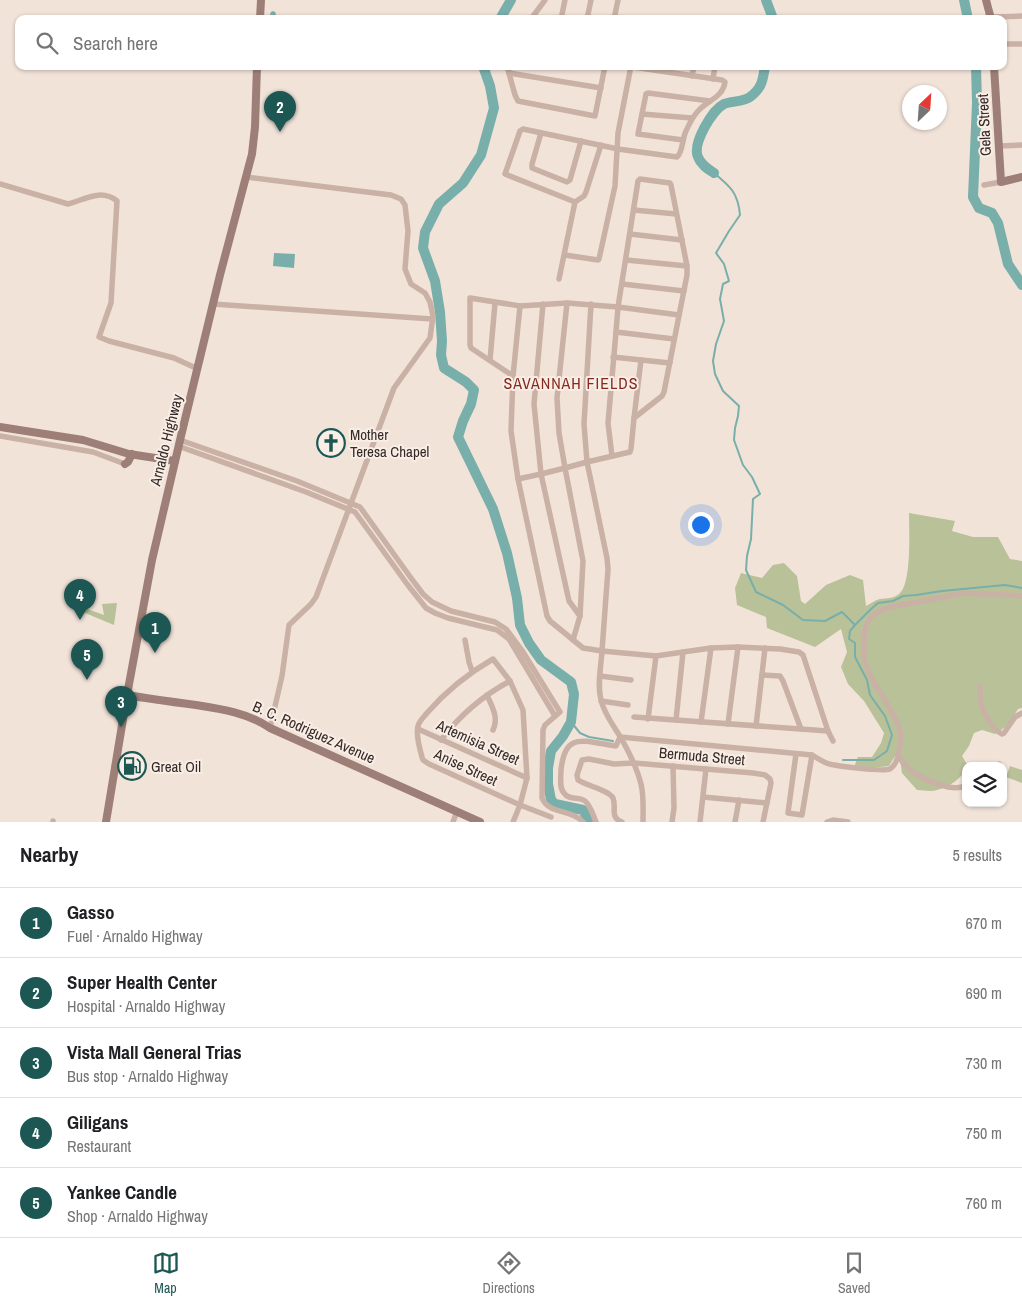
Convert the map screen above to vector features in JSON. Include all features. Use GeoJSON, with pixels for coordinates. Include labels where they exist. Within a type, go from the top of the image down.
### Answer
{"type":"FeatureCollection","features":[{"type":"Feature","properties":{"kind":"main road"},"geometry":{"type":"LineString","coordinates":[[260,15],[261,0]]}},
{"type":"Feature","properties":{"kind":"main road"},"geometry":{"type":"LineString","coordinates":[[986,0],[990,15]]}},
{"type":"Feature","properties":{"kind":"main road","name":"Arnaldo Highway"},"geometry":{"type":"LineString","coordinates":[[106,822],[149,576],[179,443],[246,177],[253,142],[257,70]]}},
{"type":"Feature","properties":{"kind":"main road","name":"Gela Street"},"geometry":{"type":"LineString","coordinates":[[994,70],[1000,182]]}},
{"type":"Feature","properties":{"kind":"main road"},"geometry":{"type":"LineString","coordinates":[[1000,182],[1022,177]]}},
{"type":"Feature","properties":{"kind":"main road"},"geometry":{"type":"LineString","coordinates":[[0,428],[83,440],[132,454],[175,461]]}},
{"type":"Feature","properties":{"kind":"main road"},"geometry":{"type":"LineString","coordinates":[[125,464],[132,454]]}},
{"type":"Feature","properties":{"kind":"main road","name":"B. C. Rodriguez Avenue"},"geometry":{"type":"LineString","coordinates":[[127,695],[244,714],[270,728],[480,822]]}},
{"type":"Feature","properties":{"kind":"street"},"geometry":{"type":"LineString","coordinates":[[534,15],[544,0]]}},
{"type":"Feature","properties":{"kind":"street"},"geometry":{"type":"LineString","coordinates":[[562,15],[564,0]]}},
{"type":"Feature","properties":{"kind":"street"},"geometry":{"type":"LineString","coordinates":[[588,15],[591,0]]}},
{"type":"Feature","properties":{"kind":"street"},"geometry":{"type":"LineString","coordinates":[[615,15],[618,0]]}},
{"type":"Feature","properties":{"kind":"street"},"geometry":{"type":"LineString","coordinates":[[1007,17],[1022,16]]}},
{"type":"Feature","properties":{"kind":"street"},"geometry":{"type":"LineString","coordinates":[[1007,44],[1022,44]]}},
{"type":"Feature","properties":{"kind":"street"},"geometry":{"type":"LineString","coordinates":[[600,88],[508,70],[518,101],[595,116],[604,70]]}},
{"type":"Feature","properties":{"kind":"street"},"geometry":{"type":"LineString","coordinates":[[565,255],[599,259],[615,186],[618,132],[628,70]]}},
{"type":"Feature","properties":{"kind":"street"},"geometry":{"type":"LineString","coordinates":[[575,202],[505,174],[520,131],[523,129],[618,149],[677,157],[680,154],[683,140],[692,118],[700,109],[722,92],[725,82],[692,76],[675,70]]}},
{"type":"Feature","properties":{"kind":"street"},"geometry":{"type":"LineString","coordinates":[[692,76],[693,70]]}},
{"type":"Feature","properties":{"kind":"street"},"geometry":{"type":"LineString","coordinates":[[713,79],[714,70]]}},
{"type":"Feature","properties":{"kind":"street"},"geometry":{"type":"LineString","coordinates":[[683,140],[638,134],[646,94],[710,101]]}},
{"type":"Feature","properties":{"kind":"street"},"geometry":{"type":"LineString","coordinates":[[642,114],[692,118]]}},
{"type":"Feature","properties":{"kind":"street"},"geometry":{"type":"LineString","coordinates":[[541,133],[532,168],[567,182],[570,180],[581,141]]}},
{"type":"Feature","properties":{"kind":"street"},"geometry":{"type":"LineString","coordinates":[[560,279],[575,202],[584,196],[586,192],[601,145]]}},
{"type":"Feature","properties":{"kind":"street"},"geometry":{"type":"LineString","coordinates":[[999,146],[1022,145]]}},
{"type":"Feature","properties":{"kind":"street"},"geometry":{"type":"LineString","coordinates":[[246,177],[391,194],[401,199],[405,205],[408,231],[405,269],[411,284],[425,293],[430,302],[433,316],[430,338],[394,388],[316,597],[289,625],[282,676],[270,728]]}},
{"type":"Feature","properties":{"kind":"street"},"geometry":{"type":"LineString","coordinates":[[612,456],[608,423],[618,307],[638,180],[640,179],[670,183],[671,185],[687,266],[687,275],[664,392],[662,396],[634,418]]}},
{"type":"Feature","properties":{"kind":"street"},"geometry":{"type":"LineString","coordinates":[[984,185],[1000,182]]}},
{"type":"Feature","properties":{"kind":"street"},"geometry":{"type":"LineString","coordinates":[[0,184],[68,204],[89,196],[101,195],[116,201],[111,303],[99,337],[174,358],[198,369]]}},
{"type":"Feature","properties":{"kind":"street"},"geometry":{"type":"LineString","coordinates":[[634,210],[676,214]]}},
{"type":"Feature","properties":{"kind":"street"},"geometry":{"type":"LineString","coordinates":[[630,234],[682,240]]}},
{"type":"Feature","properties":{"kind":"street"},"geometry":{"type":"LineString","coordinates":[[626,260],[687,266]]}},
{"type":"Feature","properties":{"kind":"street"},"geometry":{"type":"LineString","coordinates":[[622,284],[684,291]]}},
{"type":"Feature","properties":{"kind":"street"},"geometry":{"type":"LineString","coordinates":[[513,376],[471,348],[470,298],[520,306],[567,303],[592,304],[679,316]]}},
{"type":"Feature","properties":{"kind":"street"},"geometry":{"type":"LineString","coordinates":[[490,360],[495,303]]}},
{"type":"Feature","properties":{"kind":"street"},"geometry":{"type":"LineString","coordinates":[[567,303],[557,398],[559,433],[583,561],[580,616],[573,640]]}},
{"type":"Feature","properties":{"kind":"street"},"geometry":{"type":"LineString","coordinates":[[213,304],[432,319]]}},
{"type":"Feature","properties":{"kind":"street"},"geometry":{"type":"LineString","coordinates":[[543,304],[534,404],[540,474],[569,601],[580,616]]}},
{"type":"Feature","properties":{"kind":"street"},"geometry":{"type":"LineString","coordinates":[[592,304],[584,424],[587,462],[608,569],[599,688],[604,710],[634,763],[641,783],[643,822]]}},
{"type":"Feature","properties":{"kind":"street"},"geometry":{"type":"LineString","coordinates":[[520,306],[513,376],[511,432],[518,479],[547,616],[550,621],[583,648],[656,656],[711,648],[738,647],[799,652],[803,655],[833,741]]}},
{"type":"Feature","properties":{"kind":"street"},"geometry":{"type":"LineString","coordinates":[[616,332],[674,339]]}},
{"type":"Feature","properties":{"kind":"street"},"geometry":{"type":"LineString","coordinates":[[613,357],[670,363]]}},
{"type":"Feature","properties":{"kind":"street"},"geometry":{"type":"LineString","coordinates":[[518,479],[630,452],[632,449],[641,360]]}},
{"type":"Feature","properties":{"kind":"street"},"geometry":{"type":"LineString","coordinates":[[0,436],[93,452],[125,464]]}},
{"type":"Feature","properties":{"kind":"street"},"geometry":{"type":"LineString","coordinates":[[179,443],[306,492],[350,506],[406,584],[426,608],[448,618],[497,630],[509,639],[558,714],[545,725],[543,730],[542,798],[544,804],[574,815],[583,822]]}},
{"type":"Feature","properties":{"kind":"street"},"geometry":{"type":"LineString","coordinates":[[620,736],[812,756],[829,764],[878,770],[890,768],[895,764],[898,756],[901,740],[900,730],[870,676],[864,657],[864,629],[866,624],[881,611],[891,607],[965,593],[1022,596]]}},
{"type":"Feature","properties":{"kind":"street"},"geometry":{"type":"LineString","coordinates":[[465,640],[472,671]]}},
{"type":"Feature","properties":{"kind":"street"},"geometry":{"type":"LineString","coordinates":[[728,724],[738,647]]}},
{"type":"Feature","properties":{"kind":"street"},"geometry":{"type":"LineString","coordinates":[[701,722],[711,648]]}},
{"type":"Feature","properties":{"kind":"street"},"geometry":{"type":"LineString","coordinates":[[756,726],[765,648]]}},
{"type":"Feature","properties":{"kind":"street"},"geometry":{"type":"LineString","coordinates":[[676,720],[683,652]]}},
{"type":"Feature","properties":{"kind":"street"},"geometry":{"type":"LineString","coordinates":[[648,719],[656,656]]}},
{"type":"Feature","properties":{"kind":"street"},"geometry":{"type":"LineString","coordinates":[[418,729],[419,723],[454,684],[493,659],[510,681],[523,710],[527,778],[520,805],[513,822]]}},
{"type":"Feature","properties":{"kind":"street"},"geometry":{"type":"LineString","coordinates":[[762,675],[780,676],[801,729]]}},
{"type":"Feature","properties":{"kind":"street"},"geometry":{"type":"LineString","coordinates":[[600,676],[631,680]]}},
{"type":"Feature","properties":{"kind":"street"},"geometry":{"type":"LineString","coordinates":[[441,740],[473,704],[510,681]]}},
{"type":"Feature","properties":{"kind":"street"},"geometry":{"type":"LineString","coordinates":[[980,686],[982,706],[999,733],[1004,733],[1015,717],[1022,713]]}},
{"type":"Feature","properties":{"kind":"street"},"geometry":{"type":"LineString","coordinates":[[487,695],[496,716],[493,730]]}},
{"type":"Feature","properties":{"kind":"street"},"geometry":{"type":"LineString","coordinates":[[601,701],[628,705]]}},
{"type":"Feature","properties":{"kind":"street"},"geometry":{"type":"LineString","coordinates":[[634,718],[828,731]]}},
{"type":"Feature","properties":{"kind":"street","name":"Artemisia Street"},"geometry":{"type":"LineString","coordinates":[[418,729],[527,778]]}},
{"type":"Feature","properties":{"kind":"street","name":"Anise Street"},"geometry":{"type":"LineString","coordinates":[[418,729],[422,757],[426,762],[551,818]]}},
{"type":"Feature","properties":{"kind":"street"},"geometry":{"type":"LineString","coordinates":[[596,822],[586,802],[582,799],[569,798],[562,790],[561,773],[564,753],[567,746],[573,742],[580,741],[616,746],[620,736]]}},
{"type":"Feature","properties":{"kind":"street"},"geometry":{"type":"LineString","coordinates":[[796,754],[788,813],[802,815],[812,756]]}},
{"type":"Feature","properties":{"kind":"street"},"geometry":{"type":"LineString","coordinates":[[898,756],[908,769],[922,777],[939,785],[962,787]]}},
{"type":"Feature","properties":{"kind":"street","name":"Bermuda Street"},"geometry":{"type":"LineString","coordinates":[[622,822],[615,818],[612,797],[578,780],[577,775],[580,762],[584,759],[614,764],[634,763],[753,773],[770,779],[767,803]]}},
{"type":"Feature","properties":{"kind":"street"},"geometry":{"type":"LineString","coordinates":[[672,822],[674,808],[673,766]]}},
{"type":"Feature","properties":{"kind":"street"},"geometry":{"type":"LineString","coordinates":[[700,822],[706,769]]}},
{"type":"Feature","properties":{"kind":"street"},"geometry":{"type":"LineString","coordinates":[[703,796],[767,803],[763,822]]}},
{"type":"Feature","properties":{"kind":"street"},"geometry":{"type":"LineString","coordinates":[[735,822],[739,800]]}},
{"type":"Feature","properties":{"kind":"street"},"geometry":{"type":"LineString","coordinates":[[453,822],[457,811]]}},
{"type":"Feature","properties":{"kind":"street"},"geometry":{"type":"LineString","coordinates":[[827,822],[833,820],[848,822]]}},
{"type":"Feature","properties":{"kind":"green space"},"geometry":{"type":"Polygon","coordinates":[[[909,513],[955,521],[952,531],[973,537],[998,537],[1010,559],[1022,561],[1022,708],[1018,709],[1008,725],[995,734],[982,730],[974,733],[969,746],[962,756],[966,762],[962,762],[962,774],[951,784],[942,789],[932,791],[917,790],[902,773],[900,760],[895,756],[889,766],[854,767],[858,757],[872,757],[881,743],[884,733],[864,701],[848,684],[841,667],[847,652],[841,629],[815,647],[767,628],[766,617],[737,605],[735,588],[741,573],[762,578],[773,565],[784,563],[797,576],[801,601],[805,604],[826,585],[850,575],[863,580],[866,606],[878,600],[894,597],[899,594],[906,580],[909,556],[909,513]]]}},
{"type":"Feature","properties":{"kind":"green space"},"geometry":{"type":"Polygon","coordinates":[[[117,603],[114,625],[73,608],[73,604],[104,615],[102,604],[117,603]]]}},
{"type":"Feature","properties":{"kind":"green space"},"geometry":{"type":"Polygon","coordinates":[[[1010,766],[1022,770],[1022,783],[1007,777],[1010,766]]]}},
{"type":"Feature","properties":{"kind":"water"},"geometry":{"type":"Polygon","coordinates":[[[274,253],[295,254],[294,268],[273,266],[274,253]]]}},
{"type":"Feature","properties":{"kind":"waterway"},"geometry":{"type":"LineString","coordinates":[[502,15],[511,0]]}},
{"type":"Feature","properties":{"kind":"waterway"},"geometry":{"type":"LineString","coordinates":[[766,0],[772,15]]}},
{"type":"Feature","properties":{"kind":"waterway"},"geometry":{"type":"LineString","coordinates":[[964,0],[967,15]]}},
{"type":"Feature","properties":{"kind":"waterway"},"geometry":{"type":"LineString","coordinates":[[484,70],[490,86],[494,108],[481,155],[463,183],[439,204],[425,232],[423,248],[435,281],[440,312],[441,355],[444,368],[466,382],[474,390],[471,404],[458,437],[493,509],[507,553],[517,598],[520,625],[529,643],[541,660],[571,682],[574,694],[571,722],[551,751],[548,768],[551,800],[555,804],[583,810],[589,822]]}},
{"type":"Feature","properties":{"kind":"waterway"},"geometry":{"type":"LineString","coordinates":[[714,173],[699,160],[697,151],[700,136],[719,107],[724,104],[744,100],[754,94],[761,83],[765,70]]}},
{"type":"Feature","properties":{"kind":"waterway"},"geometry":{"type":"LineString","coordinates":[[976,70],[977,103],[973,197],[979,208],[992,213],[998,223],[1008,264],[1022,285]]}},
{"type":"Feature","properties":{"kind":"waterway"},"geometry":{"type":"LineString","coordinates":[[714,173],[733,191],[740,215],[716,253],[724,264],[729,281],[723,284],[720,299],[724,321],[716,344],[713,361],[715,374],[723,391],[739,406],[734,440],[743,465],[752,477],[760,494],[753,499],[751,539],[746,570],[756,592],[783,605],[803,620],[825,621],[842,612],[855,625]]}},
{"type":"Feature","properties":{"kind":"waterway"},"geometry":{"type":"LineString","coordinates":[[843,760],[874,760],[887,751],[892,735],[885,716],[870,695],[867,680],[855,657],[855,643],[849,639],[850,631],[870,610],[878,603],[893,601],[903,596],[1005,585],[1022,588]]}},
{"type":"Feature","properties":{"kind":"waterway"},"geometry":{"type":"LineString","coordinates":[[571,722],[580,733],[589,737],[613,741]]}},
{"type":"Feature","properties":{"kind":"place","name":"Super Health Center"},"geometry":{"type":"Point","coordinates":[280,132]}},
{"type":"Feature","properties":{"kind":"place","name":"Mother Teresa Chapel"},"geometry":{"type":"Point","coordinates":[331,443]}},
{"type":"Feature","properties":{"kind":"place","name":"Giligans"},"geometry":{"type":"Point","coordinates":[80,620]}},
{"type":"Feature","properties":{"kind":"place","name":"Gasso"},"geometry":{"type":"Point","coordinates":[155,653]}},
{"type":"Feature","properties":{"kind":"place","name":"Yankee Candle"},"geometry":{"type":"Point","coordinates":[87,680]}},
{"type":"Feature","properties":{"kind":"place","name":"Vista Mall General Trias"},"geometry":{"type":"Point","coordinates":[121,727]}},
{"type":"Feature","properties":{"kind":"place","name":"Great Oil"},"geometry":{"type":"Point","coordinates":[132,766]}},
{"type":"Feature","properties":{"kind":"district","name":"SAVANNAH FIELDS"},"geometry":{"type":"Point","coordinates":[571,383]}}]}
